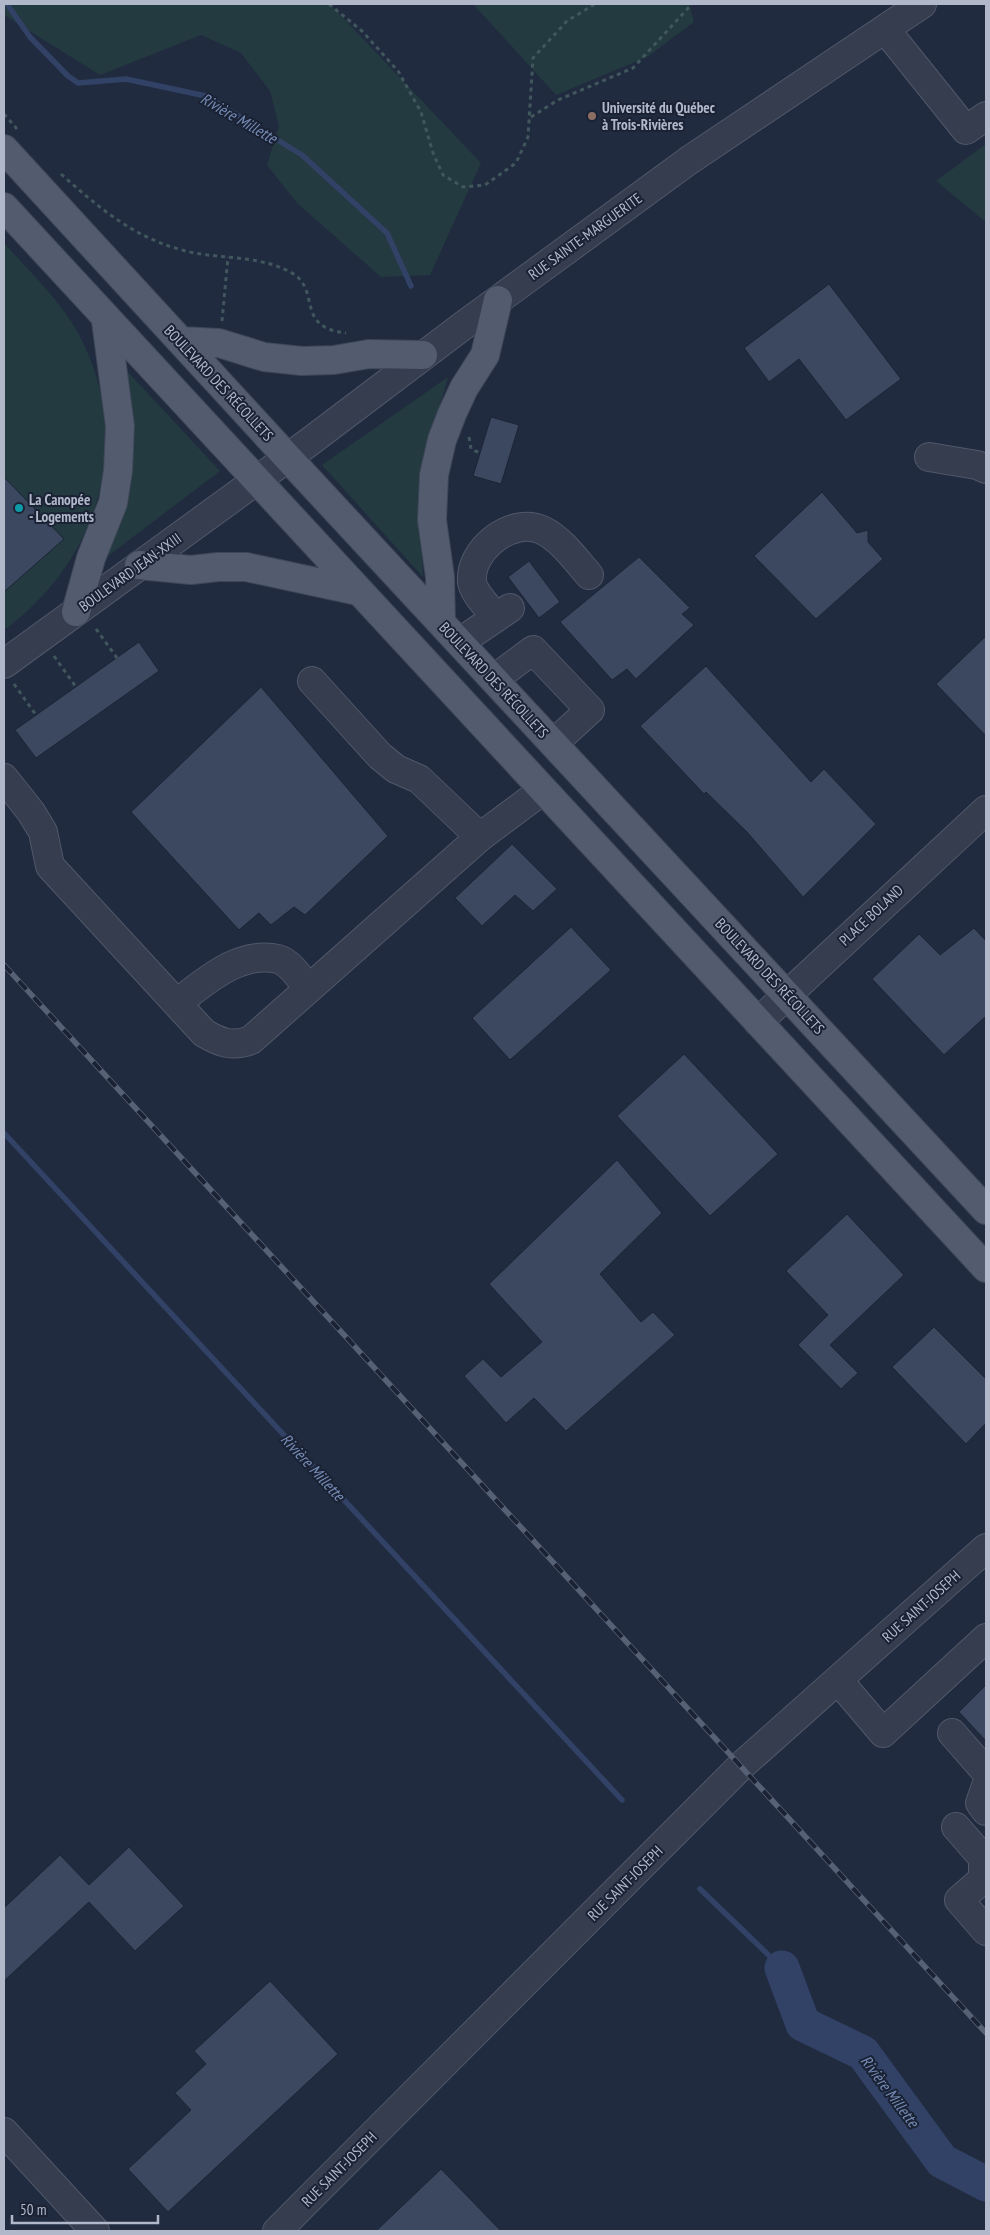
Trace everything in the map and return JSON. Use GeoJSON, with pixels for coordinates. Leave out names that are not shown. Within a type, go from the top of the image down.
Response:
{"type":"FeatureCollection","features":[{"type":"Feature","properties":{"kind":"main road","name":"BOULEVARD DES RÉCOLLETS"},"geometry":{"type":"LineString","coordinates":[[13,141],[181,342],[986,1210]]}},
{"type":"Feature","properties":{"kind":"main road"},"geometry":{"type":"LineString","coordinates":[[4,207],[106,321],[256,480],[986,1268]]}},
{"type":"Feature","properties":{"kind":"main road"},"geometry":{"type":"LineString","coordinates":[[441,622],[440,577],[432,520],[434,475],[442,440],[452,414],[464,388],[485,355],[498,300]]}},
{"type":"Feature","properties":{"kind":"main road"},"geometry":{"type":"LineString","coordinates":[[86,621],[91,558],[113,503],[118,471],[120,426],[106,321]]}},
{"type":"Feature","properties":{"kind":"main road"},"geometry":{"type":"LineString","coordinates":[[181,342],[219,343],[264,357],[302,361],[334,360],[368,354],[423,356]]}},
{"type":"Feature","properties":{"kind":"main road"},"geometry":{"type":"LineString","coordinates":[[139,565],[192,570],[218,566],[257,568],[358,591]]}},
{"type":"Feature","properties":{"kind":"street","name":"RUE SAINTE-MARGUERITE"},"geometry":{"type":"LineString","coordinates":[[256,480],[688,161],[922,4]]}},
{"type":"Feature","properties":{"kind":"street"},"geometry":{"type":"LineString","coordinates":[[885,29],[966,130],[986,116]]}},
{"type":"Feature","properties":{"kind":"street"},"geometry":{"type":"LineString","coordinates":[[929,457],[978,465],[986,469]]}},
{"type":"Feature","properties":{"kind":"street","name":"BOULEVARD JEAN-XXIII"},"geometry":{"type":"LineString","coordinates":[[9,674],[86,621],[139,565],[256,480]]}},
{"type":"Feature","properties":{"kind":"street"},"geometry":{"type":"LineString","coordinates":[[460,642],[503,612],[476,591],[472,577],[484,550],[502,532],[527,527],[541,529],[555,539],[589,575]]}},
{"type":"Feature","properties":{"kind":"street"},"geometry":{"type":"LineString","coordinates":[[494,679],[533,650],[590,710],[554,743]]}},
{"type":"Feature","properties":{"kind":"street"},"geometry":{"type":"LineString","coordinates":[[312,681],[380,756],[396,768],[419,779],[480,837]]}},
{"type":"Feature","properties":{"kind":"street"},"geometry":{"type":"LineString","coordinates":[[4,778],[31,812],[42,832],[50,866],[204,1033],[220,1042],[237,1045],[251,1040],[480,837],[543,790]]}},
{"type":"Feature","properties":{"kind":"street","name":"PLACE BOLAND"},"geometry":{"type":"LineString","coordinates":[[758,1022],[986,810]]}},
{"type":"Feature","properties":{"kind":"street"},"geometry":{"type":"LineString","coordinates":[[177,1003],[220,972],[240,962],[259,959],[278,959],[292,968],[308,989]]}},
{"type":"Feature","properties":{"kind":"street","name":"RUE SAINT-JOSEPH"},"geometry":{"type":"LineString","coordinates":[[277,2231],[741,1766],[986,1548]]}},
{"type":"Feature","properties":{"kind":"street"},"geometry":{"type":"LineString","coordinates":[[838,1680],[883,1733],[986,1638]]}},
{"type":"Feature","properties":{"kind":"street"},"geometry":{"type":"LineString","coordinates":[[952,1733],[986,1772]]}},
{"type":"Feature","properties":{"kind":"street"},"geometry":{"type":"LineString","coordinates":[[986,1786],[980,1803],[986,1811]]}},
{"type":"Feature","properties":{"kind":"street"},"geometry":{"type":"LineString","coordinates":[[956,1826],[984,1856],[983,1879],[959,1900],[981,1915]]}},
{"type":"Feature","properties":{"kind":"street"},"geometry":{"type":"LineString","coordinates":[[4,2132],[95,2231]]}},
{"type":"Feature","properties":{"kind":"path"},"geometry":{"type":"LineString","coordinates":[[329,4],[362,31],[398,71],[421,112],[433,153],[443,175],[463,187],[484,185],[516,163],[528,137],[534,58],[567,21],[595,4]]}},
{"type":"Feature","properties":{"kind":"path"},"geometry":{"type":"LineString","coordinates":[[531,117],[558,100],[633,68],[692,4]]}},
{"type":"Feature","properties":{"kind":"path"},"geometry":{"type":"LineString","coordinates":[[4,114],[13,141]]}},
{"type":"Feature","properties":{"kind":"path"},"geometry":{"type":"LineString","coordinates":[[59,172],[105,213],[138,234],[182,251],[260,262],[290,271],[304,286],[318,323],[330,330],[354,334]]}},
{"type":"Feature","properties":{"kind":"path"},"geometry":{"type":"LineString","coordinates":[[222,322],[228,257]]}},
{"type":"Feature","properties":{"kind":"path"},"geometry":{"type":"LineString","coordinates":[[471,431],[469,445],[471,449],[480,453]]}},
{"type":"Feature","properties":{"kind":"path"},"geometry":{"type":"LineString","coordinates":[[86,621],[116,658]]}},
{"type":"Feature","properties":{"kind":"path"},"geometry":{"type":"LineString","coordinates":[[54,656],[76,687]]}},
{"type":"Feature","properties":{"kind":"path"},"geometry":{"type":"LineString","coordinates":[[9,674],[36,715]]}},
{"type":"Feature","properties":{"kind":"green space"},"geometry":{"type":"Polygon","coordinates":[[[4,4],[330,4],[481,163],[430,275],[381,277],[297,203],[267,165],[279,126],[270,91],[241,53],[201,35],[100,75],[4,15],[4,4]]]}},
{"type":"Feature","properties":{"kind":"green space"},"geometry":{"type":"Polygon","coordinates":[[[473,4],[689,4],[694,22],[647,57],[556,95],[473,4]]]}},
{"type":"Feature","properties":{"kind":"green space"},"geometry":{"type":"Polygon","coordinates":[[[986,144],[986,222],[936,181],[986,144]]]}},
{"type":"Feature","properties":{"kind":"green space"},"geometry":{"type":"Polygon","coordinates":[[[4,243],[52,296],[77,331],[95,372],[104,413],[105,454],[99,494],[85,533],[64,569],[37,601],[4,630],[4,243]]]}},
{"type":"Feature","properties":{"kind":"green space"},"geometry":{"type":"Polygon","coordinates":[[[127,371],[220,471],[104,559],[126,501],[135,431],[127,371]]]}},
{"type":"Feature","properties":{"kind":"green space"},"geometry":{"type":"Polygon","coordinates":[[[448,377],[420,479],[423,577],[322,465],[448,377]]]}},
{"type":"Feature","properties":{"kind":"building"},"geometry":{"type":"Polygon","coordinates":[[[829,284],[901,379],[846,420],[799,359],[769,382],[744,348],[829,284]]]}},
{"type":"Feature","properties":{"kind":"building"},"geometry":{"type":"Polygon","coordinates":[[[491,417],[519,425],[501,484],[473,476],[491,417]]]}},
{"type":"Feature","properties":{"kind":"building","name":"La Canopée - Logements"},"geometry":{"type":"Polygon","coordinates":[[[4,477],[64,539],[4,592],[4,477]]]}},
{"type":"Feature","properties":{"kind":"building"},"geometry":{"type":"Polygon","coordinates":[[[822,492],[857,533],[868,530],[868,542],[883,559],[816,619],[754,556],[822,492]]]}},
{"type":"Feature","properties":{"kind":"building"},"geometry":{"type":"Polygon","coordinates":[[[639,557],[690,608],[682,614],[694,625],[636,679],[627,669],[612,680],[560,622],[639,557]]]}},
{"type":"Feature","properties":{"kind":"building"},"geometry":{"type":"Polygon","coordinates":[[[529,561],[560,602],[539,618],[508,577],[529,561]]]}},
{"type":"Feature","properties":{"kind":"building"},"geometry":{"type":"Polygon","coordinates":[[[986,636],[986,736],[936,684],[986,636]]]}},
{"type":"Feature","properties":{"kind":"building"},"geometry":{"type":"Polygon","coordinates":[[[139,642],[159,671],[36,758],[15,730],[139,642]]]}},
{"type":"Feature","properties":{"kind":"building"},"geometry":{"type":"Polygon","coordinates":[[[706,666],[811,782],[824,769],[876,824],[803,897],[747,832],[706,792],[704,794],[640,726],[706,666]]]}},
{"type":"Feature","properties":{"kind":"building"},"geometry":{"type":"Polygon","coordinates":[[[261,687],[388,836],[305,915],[294,907],[271,925],[259,913],[239,930],[131,812],[261,687]]]}},
{"type":"Feature","properties":{"kind":"building"},"geometry":{"type":"Polygon","coordinates":[[[512,844],[557,889],[533,911],[515,895],[482,926],[455,898],[512,844]]]}},
{"type":"Feature","properties":{"kind":"building"},"geometry":{"type":"Polygon","coordinates":[[[571,927],[611,970],[510,1060],[472,1018],[571,927]]]}},
{"type":"Feature","properties":{"kind":"building"},"geometry":{"type":"Polygon","coordinates":[[[974,928],[986,941],[986,1016],[944,1055],[872,979],[919,934],[940,955],[974,928]]]}},
{"type":"Feature","properties":{"kind":"building"},"geometry":{"type":"Polygon","coordinates":[[[684,1054],[778,1154],[710,1216],[617,1116],[684,1054]]]}},
{"type":"Feature","properties":{"kind":"building"},"geometry":{"type":"Polygon","coordinates":[[[617,1160],[662,1213],[600,1274],[641,1322],[653,1312],[675,1335],[566,1431],[534,1398],[506,1423],[464,1376],[483,1359],[501,1377],[542,1342],[489,1284],[617,1160]]]}},
{"type":"Feature","properties":{"kind":"building"},"geometry":{"type":"Polygon","coordinates":[[[847,1214],[904,1275],[830,1345],[858,1373],[841,1389],[798,1345],[828,1315],[786,1271],[847,1214]]]}},
{"type":"Feature","properties":{"kind":"building"},"geometry":{"type":"Polygon","coordinates":[[[934,1327],[986,1379],[986,1423],[966,1444],[892,1367],[934,1327]]]}},
{"type":"Feature","properties":{"kind":"building"},"geometry":{"type":"Polygon","coordinates":[[[986,1685],[986,1741],[959,1712],[986,1685]]]}},
{"type":"Feature","properties":{"kind":"building"},"geometry":{"type":"Polygon","coordinates":[[[129,1847],[184,1906],[135,1951],[89,1902],[4,1981],[4,1908],[60,1855],[89,1885],[129,1847]]]}},
{"type":"Feature","properties":{"kind":"building"},"geometry":{"type":"Polygon","coordinates":[[[270,1981],[338,2054],[168,2212],[128,2169],[191,2110],[175,2093],[206,2064],[194,2051],[270,1981]]]}},
{"type":"Feature","properties":{"kind":"building"},"geometry":{"type":"Polygon","coordinates":[[[441,2169],[501,2231],[376,2231],[441,2169]]]}},
{"type":"Feature","properties":{"kind":"waterway","name":"Rivière Millette"},"geometry":{"type":"LineString","coordinates":[[7,4],[30,37],[68,76],[78,83],[126,79],[206,96],[302,155],[387,233],[411,286]]}},
{"type":"Feature","properties":{"kind":"waterway","name":"Rivière Millette"},"geometry":{"type":"LineString","coordinates":[[4,1133],[622,1800]]}},
{"type":"Feature","properties":{"kind":"waterway","name":"Rivière Millette"},"geometry":{"type":"LineString","coordinates":[[700,1889],[782,1968]]}},
{"type":"Feature","properties":{"kind":"waterway","name":"Rivière Millette"},"geometry":{"type":"LineString","coordinates":[[782,1968],[803,2024],[863,2053],[942,2161],[986,2184]]}},
{"type":"Feature","properties":{"kind":"railway"},"geometry":{"type":"LineString","coordinates":[[4,965],[986,2033]]}},
{"type":"Feature","properties":{"kind":"place","name":"Université du Québec à Trois-Rivières"},"geometry":{"type":"Point","coordinates":[592,116]}},
{"type":"Feature","properties":{"kind":"place","name":"La Canopée - Logements"},"geometry":{"type":"Point","coordinates":[19,508]}}]}
